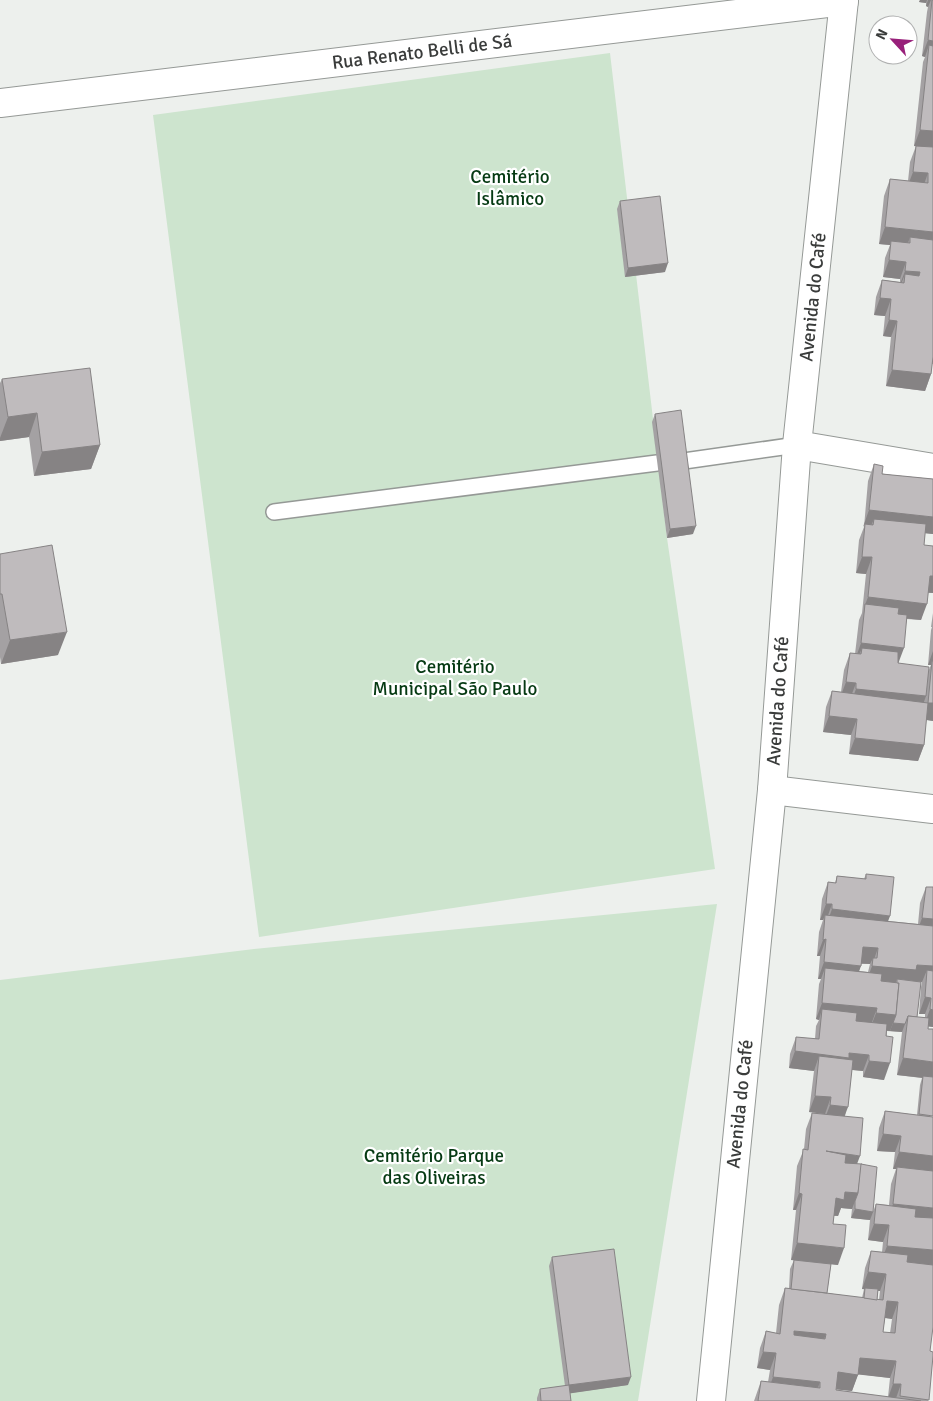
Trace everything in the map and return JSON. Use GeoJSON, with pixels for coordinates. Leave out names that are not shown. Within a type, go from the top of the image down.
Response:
{"type":"FeatureCollection","features":[{"type":"Feature","properties":{"kind":"street","name":"Rua Renato Belli de Sá"},"geometry":{"type":"LineString","coordinates":[[0,103],[844,0]]}},
{"type":"Feature","properties":{"kind":"street","name":"Avenida do Café"},"geometry":{"type":"LineString","coordinates":[[711,1401],[772,790],[797,445],[844,0]]}},
{"type":"Feature","properties":{"kind":"street"},"geometry":{"type":"LineString","coordinates":[[797,445],[933,468]]}},
{"type":"Feature","properties":{"kind":"street"},"geometry":{"type":"LineString","coordinates":[[772,790],[933,809]]}},
{"type":"Feature","properties":{"kind":"lane"},"geometry":{"type":"LineString","coordinates":[[684,461],[797,445]]}},
{"type":"Feature","properties":{"kind":"lane"},"geometry":{"type":"LineString","coordinates":[[274,512],[657,463]]}},
{"type":"Feature","properties":{"kind":"green space","name":"Cemitério Municipal São Paulo"},"geometry":{"type":"Polygon","coordinates":[[[610,53],[667,538],[715,869],[259,937],[153,115],[610,53]]]}},
{"type":"Feature","properties":{"kind":"green space","name":"Cemitério Parque das Oliveiras"},"geometry":{"type":"Polygon","coordinates":[[[717,904],[638,1401],[0,1401],[0,980],[254,949],[717,904]]]}},
{"type":"Feature","properties":{"kind":"building"},"geometry":{"type":"Polygon","coordinates":[[[933,0],[933,41],[928,40],[933,0]]]}},
{"type":"Feature","properties":{"kind":"building"},"geometry":{"type":"Polygon","coordinates":[[[929,45],[933,46],[933,131],[920,130],[929,45]]]}},
{"type":"Feature","properties":{"kind":"building"},"geometry":{"type":"Polygon","coordinates":[[[916,146],[933,147],[933,232],[885,227],[890,179],[928,183],[928,173],[913,172],[916,146]]]}},
{"type":"Feature","properties":{"kind":"building"},"geometry":{"type":"Polygon","coordinates":[[[660,196],[668,263],[628,268],[620,201],[660,196]]]}},
{"type":"Feature","properties":{"kind":"building"},"geometry":{"type":"Polygon","coordinates":[[[910,237],[933,240],[933,357],[931,374],[892,370],[897,321],[889,320],[891,299],[880,298],[882,280],[904,283],[905,274],[919,276],[920,272],[905,271],[906,262],[889,260],[891,241],[910,243],[910,237]]]}},
{"type":"Feature","properties":{"kind":"building"},"geometry":{"type":"Polygon","coordinates":[[[90,368],[100,445],[42,452],[37,413],[8,417],[2,379],[90,368]]]}},
{"type":"Feature","properties":{"kind":"building"},"geometry":{"type":"Polygon","coordinates":[[[681,410],[696,526],[670,529],[655,414],[681,410]]]}},
{"type":"Feature","properties":{"kind":"building"},"geometry":{"type":"Polygon","coordinates":[[[874,464],[883,466],[882,474],[933,479],[933,517],[869,510],[874,464]]]}},
{"type":"Feature","properties":{"kind":"building"},"geometry":{"type":"Polygon","coordinates":[[[874,519],[926,524],[924,545],[933,546],[933,576],[930,576],[927,604],[868,597],[872,557],[862,557],[865,524],[873,525],[874,519]]]}},
{"type":"Feature","properties":{"kind":"building"},"geometry":{"type":"Polygon","coordinates":[[[52,545],[67,632],[10,640],[2,594],[0,594],[0,554],[52,545]]]}},
{"type":"Feature","properties":{"kind":"building"},"geometry":{"type":"Polygon","coordinates":[[[865,604],[899,608],[898,614],[907,615],[904,648],[861,643],[865,604]]]}},
{"type":"Feature","properties":{"kind":"building"},"geometry":{"type":"Polygon","coordinates":[[[862,648],[898,652],[898,663],[929,667],[926,696],[856,689],[856,683],[846,682],[850,653],[861,654],[862,648]]]}},
{"type":"Feature","properties":{"kind":"building"},"geometry":{"type":"Polygon","coordinates":[[[932,661],[933,703],[928,703],[932,661]]]}},
{"type":"Feature","properties":{"kind":"building"},"geometry":{"type":"Polygon","coordinates":[[[832,691],[928,703],[924,745],[855,738],[857,719],[829,716],[832,691]]]}},
{"type":"Feature","properties":{"kind":"building"},"geometry":{"type":"Polygon","coordinates":[[[866,874],[894,877],[890,916],[832,909],[832,904],[826,904],[828,882],[836,883],[837,876],[866,879],[866,874]]]}},
{"type":"Feature","properties":{"kind":"building"},"geometry":{"type":"Polygon","coordinates":[[[926,887],[933,887],[933,919],[922,918],[926,887]]]}},
{"type":"Feature","properties":{"kind":"building"},"geometry":{"type":"Polygon","coordinates":[[[825,915],[933,926],[933,966],[917,965],[916,970],[872,966],[873,958],[877,958],[878,948],[863,947],[861,966],[824,962],[826,939],[823,940],[825,915]]]}},
{"type":"Feature","properties":{"kind":"building"},"geometry":{"type":"Polygon","coordinates":[[[825,968],[882,974],[881,981],[899,983],[896,1015],[876,1013],[877,1008],[822,1003],[825,968]]]}},
{"type":"Feature","properties":{"kind":"building"},"geometry":{"type":"Polygon","coordinates":[[[927,970],[933,971],[933,1010],[930,1009],[931,998],[925,997],[927,970]]]}},
{"type":"Feature","properties":{"kind":"building"},"geometry":{"type":"Polygon","coordinates":[[[897,979],[921,982],[917,1017],[908,1016],[905,1024],[893,1023],[896,1015],[899,983],[897,983],[897,979]]]}},
{"type":"Feature","properties":{"kind":"building"},"geometry":{"type":"Polygon","coordinates":[[[822,1009],[857,1013],[856,1021],[887,1024],[886,1036],[893,1037],[890,1063],[869,1061],[869,1055],[849,1053],[849,1058],[795,1051],[796,1037],[819,1039],[822,1009]]]}},
{"type":"Feature","properties":{"kind":"building"},"geometry":{"type":"Polygon","coordinates":[[[908,1016],[929,1018],[928,1029],[933,1029],[933,1062],[903,1058],[908,1016]]]}},
{"type":"Feature","properties":{"kind":"building"},"geometry":{"type":"Polygon","coordinates":[[[819,1056],[853,1060],[848,1107],[830,1105],[831,1097],[815,1096],[819,1056]]]}},
{"type":"Feature","properties":{"kind":"building"},"geometry":{"type":"Polygon","coordinates":[[[923,1076],[933,1077],[933,1116],[919,1114],[923,1076]]]}},
{"type":"Feature","properties":{"kind":"building"},"geometry":{"type":"Polygon","coordinates":[[[885,1111],[933,1117],[933,1156],[899,1152],[901,1136],[883,1134],[885,1111]]]}},
{"type":"Feature","properties":{"kind":"building"},"geometry":{"type":"Polygon","coordinates":[[[812,1113],[863,1118],[860,1156],[826,1151],[846,1155],[845,1163],[862,1164],[858,1193],[845,1192],[844,1200],[836,1198],[833,1224],[846,1225],[844,1248],[797,1243],[802,1194],[799,1193],[803,1149],[808,1150],[812,1113]]]}},
{"type":"Feature","properties":{"kind":"building"},"geometry":{"type":"Polygon","coordinates":[[[861,1164],[877,1167],[873,1212],[855,1209],[861,1164]]]}},
{"type":"Feature","properties":{"kind":"building"},"geometry":{"type":"Polygon","coordinates":[[[897,1167],[933,1171],[933,1208],[893,1204],[897,1167]]]}},
{"type":"Feature","properties":{"kind":"building"},"geometry":{"type":"Polygon","coordinates":[[[876,1204],[916,1209],[915,1217],[933,1218],[933,1250],[887,1246],[889,1225],[874,1224],[876,1204]]]}},
{"type":"Feature","properties":{"kind":"building"},"geometry":{"type":"Polygon","coordinates":[[[614,1249],[631,1377],[569,1385],[552,1257],[614,1249]]]}},
{"type":"Feature","properties":{"kind":"building"},"geometry":{"type":"Polygon","coordinates":[[[871,1251],[908,1255],[907,1262],[933,1265],[933,1327],[930,1351],[933,1352],[933,1356],[929,1400],[900,1396],[901,1384],[893,1384],[896,1361],[860,1358],[858,1375],[838,1372],[836,1390],[921,1401],[758,1401],[761,1381],[820,1388],[820,1382],[773,1377],[776,1353],[763,1352],[766,1331],[780,1334],[785,1288],[883,1300],[886,1274],[868,1272],[871,1251]],[[887,1301],[883,1332],[895,1333],[898,1302],[887,1301]],[[794,1331],[794,1335],[825,1339],[826,1334],[794,1331]]]}},
{"type":"Feature","properties":{"kind":"building"},"geometry":{"type":"Polygon","coordinates":[[[794,1260],[831,1264],[827,1293],[791,1289],[794,1260]]]}},
{"type":"Feature","properties":{"kind":"building"},"geometry":{"type":"Polygon","coordinates":[[[865,1288],[878,1289],[877,1300],[864,1298],[865,1288]]]}},
{"type":"Feature","properties":{"kind":"building"},"geometry":{"type":"Polygon","coordinates":[[[569,1385],[571,1401],[541,1401],[540,1389],[569,1385]]]}},
{"type":"Feature","properties":{"kind":"park label","name":"Cemitério Islâmico"},"geometry":{"type":"Point","coordinates":[510,188]}}]}
